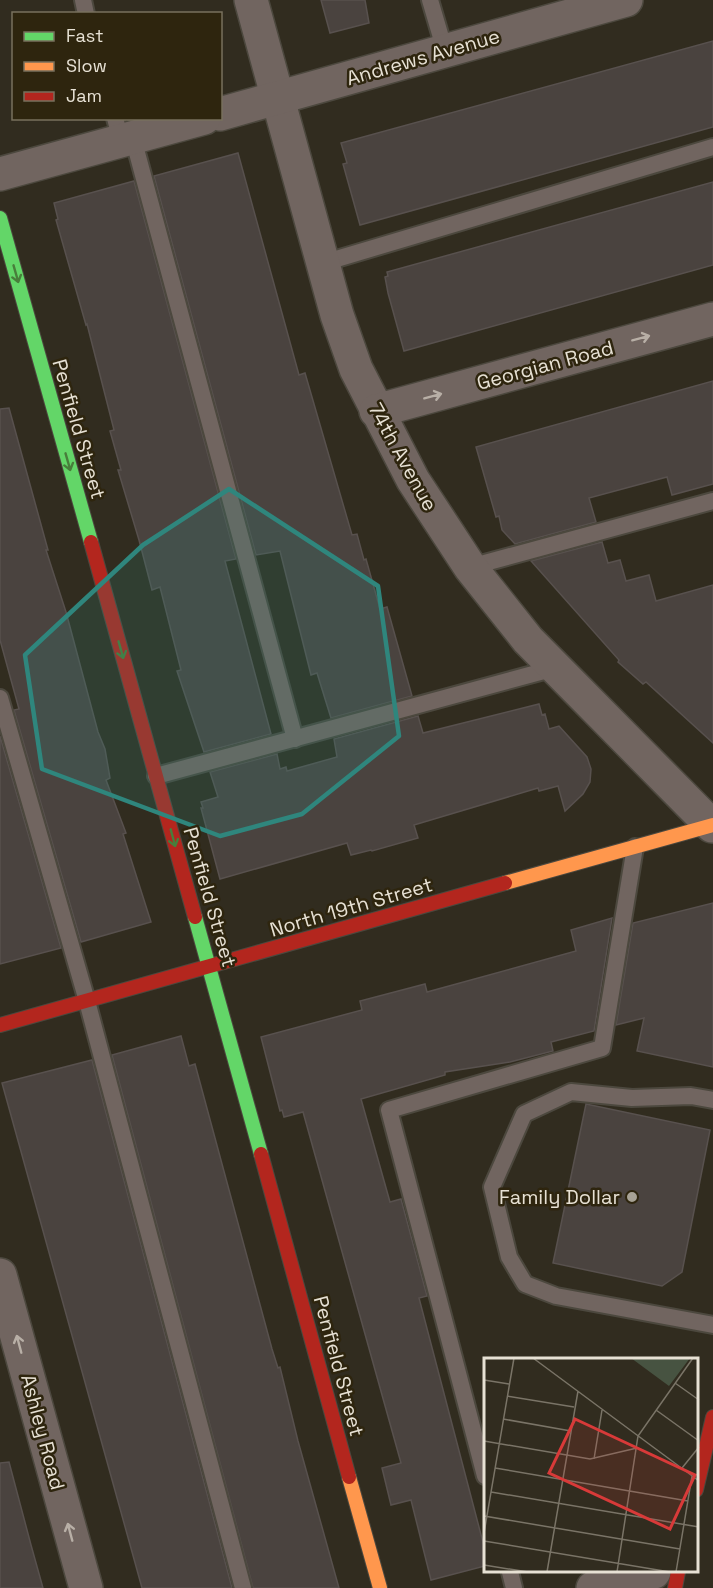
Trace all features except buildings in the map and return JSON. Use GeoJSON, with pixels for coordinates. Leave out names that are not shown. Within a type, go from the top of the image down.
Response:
{"type":"FeatureCollection","features":[{"type":"Feature","properties":{"kind":"main road","name":"Penfield Street"},"geometry":{"type":"LineString","coordinates":[[0,218],[380,1588]]}},
{"type":"Feature","properties":{"kind":"main road","name":"North 19th Street"},"geometry":{"type":"LineString","coordinates":[[0,1025],[713,825]]}},
{"type":"Feature","properties":{"kind":"main road"},"geometry":{"type":"LineString","coordinates":[[698,1481],[713,1417]]}},
{"type":"Feature","properties":{"kind":"main road"},"geometry":{"type":"LineString","coordinates":[[675,1588],[678,1573]]}},
{"type":"Feature","properties":{"kind":"street","name":"74th Avenue"},"geometry":{"type":"LineString","coordinates":[[250,0],[337,315],[356,369],[413,480],[470,567],[528,640],[713,825]]}},
{"type":"Feature","properties":{"kind":"street","name":"Andrews Avenue"},"geometry":{"type":"LineString","coordinates":[[222,113],[445,51],[560,9],[626,0]]}},
{"type":"Feature","properties":{"kind":"street"},"geometry":{"type":"LineString","coordinates":[[0,174],[123,132],[192,120]]}},
{"type":"Feature","properties":{"kind":"street","name":"Georgian Road"},"geometry":{"type":"LineString","coordinates":[[376,411],[713,319]]}},
{"type":"Feature","properties":{"kind":"street","name":"Ashley Road"},"geometry":{"type":"LineString","coordinates":[[0,1275],[86,1588]]}},
{"type":"Feature","properties":{"kind":"street"},"geometry":{"type":"LineString","coordinates":[[593,1588],[650,1573]]}},
{"type":"Feature","properties":{"kind":"lane"},"geometry":{"type":"LineString","coordinates":[[430,0],[445,51]]}},
{"type":"Feature","properties":{"kind":"lane"},"geometry":{"type":"LineString","coordinates":[[123,132],[295,739]]}},
{"type":"Feature","properties":{"kind":"lane"},"geometry":{"type":"LineString","coordinates":[[323,263],[713,147]]}},
{"type":"Feature","properties":{"kind":"lane"},"geometry":{"type":"LineString","coordinates":[[470,567],[713,501]]}},
{"type":"Feature","properties":{"kind":"lane"},"geometry":{"type":"LineString","coordinates":[[156,776],[555,668]]}},
{"type":"Feature","properties":{"kind":"lane"},"geometry":{"type":"LineString","coordinates":[[0,698],[87,1001],[243,1588]]}},
{"type":"Feature","properties":{"kind":"lane"},"geometry":{"type":"LineString","coordinates":[[484,1472],[389,1110],[602,1048],[635,847]]}},
{"type":"Feature","properties":{"kind":"lane"},"geometry":{"type":"LineString","coordinates":[[713,1100],[691,1096],[632,1098],[571,1092],[524,1114],[492,1187],[509,1257],[525,1284],[556,1296],[713,1325]]}},
{"type":"Feature","properties":{"kind":"lane"},"geometry":{"type":"LineString","coordinates":[[510,1573],[514,1588]]}},
{"type":"Feature","properties":{"kind":"highlighted area"},"geometry":{"type":"Polygon","coordinates":[[[229,489],[378,586],[399,736],[302,814],[220,836],[42,769],[25,655],[143,545],[229,489]]]}},
{"type":"Feature","properties":{"kind":"traffic: fast"},"geometry":{"type":"LineString","coordinates":[[0,218],[91,542]]}},
{"type":"Feature","properties":{"kind":"traffic: fast"},"geometry":{"type":"LineString","coordinates":[[195,917],[261,1154]]}},
{"type":"Feature","properties":{"kind":"traffic: slow"},"geometry":{"type":"LineString","coordinates":[[505,883],[713,825]]}},
{"type":"Feature","properties":{"kind":"traffic: slow"},"geometry":{"type":"LineString","coordinates":[[349,1477],[380,1588]]}},
{"type":"Feature","properties":{"kind":"traffic: jam"},"geometry":{"type":"LineString","coordinates":[[91,542],[195,917]]}},
{"type":"Feature","properties":{"kind":"traffic: jam"},"geometry":{"type":"LineString","coordinates":[[0,1025],[505,883]]}},
{"type":"Feature","properties":{"kind":"traffic: jam"},"geometry":{"type":"LineString","coordinates":[[261,1154],[349,1477]]}},
{"type":"Feature","properties":{"kind":"traffic: jam"},"geometry":{"type":"LineString","coordinates":[[698,1481],[713,1417]]}},
{"type":"Feature","properties":{"kind":"traffic: jam"},"geometry":{"type":"LineString","coordinates":[[675,1588],[678,1573]]}},
{"type":"Feature","properties":{"kind":"place","name":"Family Dollar"},"geometry":{"type":"Point","coordinates":[632,1197]}}]}
